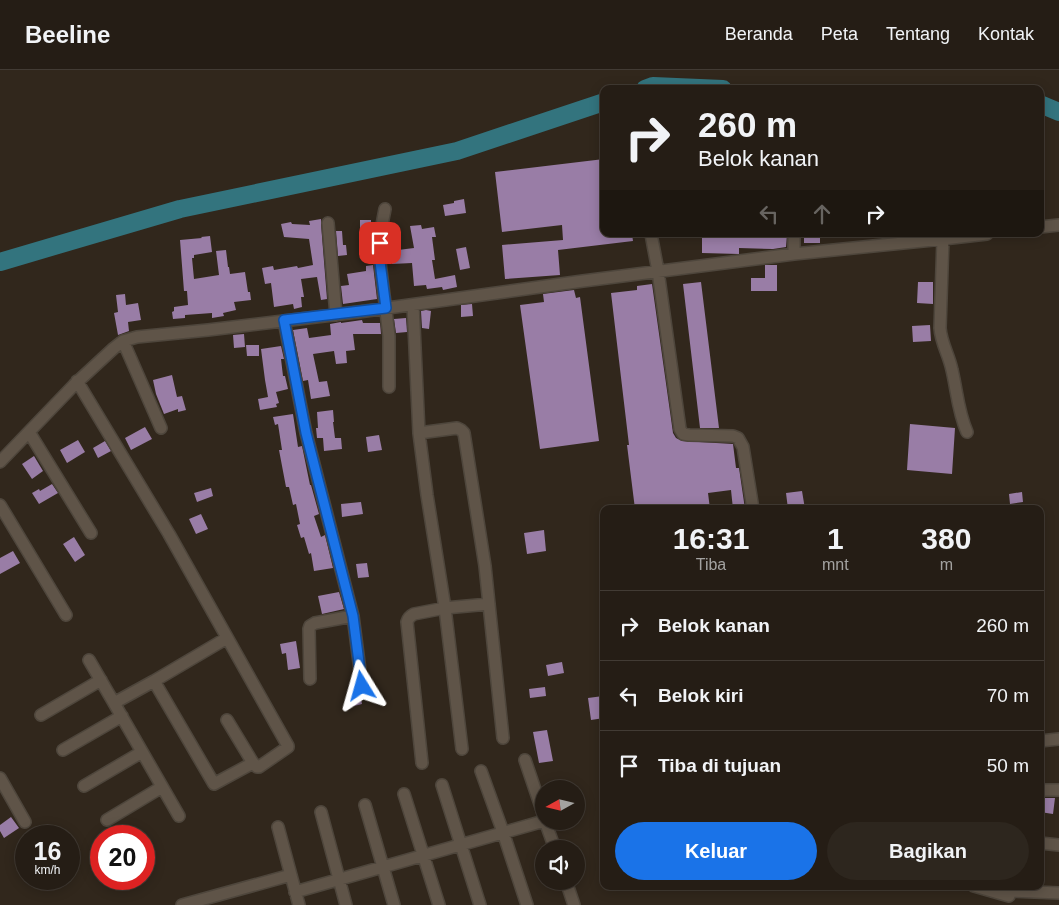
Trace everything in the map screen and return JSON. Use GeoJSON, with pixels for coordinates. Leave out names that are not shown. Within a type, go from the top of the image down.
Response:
{"type":"FeatureCollection","features":[{"type":"Feature","properties":{"kind":"street"},"geometry":{"type":"LineString","coordinates":[[385,209],[380,243],[380,262],[389,336],[389,387]]}},
{"type":"Feature","properties":{"kind":"street"},"geometry":{"type":"LineString","coordinates":[[328,223],[336,315]]}},
{"type":"Feature","properties":{"kind":"street"},"geometry":{"type":"LineString","coordinates":[[1044,227],[1059,227]]}},
{"type":"Feature","properties":{"kind":"street"},"geometry":{"type":"LineString","coordinates":[[652,237],[680,429],[683,434],[689,435],[733,436],[738,438],[743,447],[752,505]]}},
{"type":"Feature","properties":{"kind":"street"},"geometry":{"type":"LineString","coordinates":[[794,237],[794,254]]}},
{"type":"Feature","properties":{"kind":"street"},"geometry":{"type":"LineString","coordinates":[[0,462],[77,381],[123,341],[137,337],[336,315],[794,254],[961,237]]}},
{"type":"Feature","properties":{"kind":"street"},"geometry":{"type":"LineString","coordinates":[[943,239],[940,328],[942,341],[952,370],[958,408],[966,432]]}},
{"type":"Feature","properties":{"kind":"street"},"geometry":{"type":"LineString","coordinates":[[413,305],[419,433],[462,749]]}},
{"type":"Feature","properties":{"kind":"street"},"geometry":{"type":"LineString","coordinates":[[284,320],[306,433],[353,616],[362,686]]}},
{"type":"Feature","properties":{"kind":"street"},"geometry":{"type":"LineString","coordinates":[[123,341],[161,428]]}},
{"type":"Feature","properties":{"kind":"street"},"geometry":{"type":"LineString","coordinates":[[77,381],[169,534],[288,747],[258,767],[253,763],[227,720]]}},
{"type":"Feature","properties":{"kind":"street"},"geometry":{"type":"LineString","coordinates":[[419,433],[457,428],[464,433],[484,556],[503,738]]}},
{"type":"Feature","properties":{"kind":"street"},"geometry":{"type":"LineString","coordinates":[[29,432],[91,533]]}},
{"type":"Feature","properties":{"kind":"street"},"geometry":{"type":"LineString","coordinates":[[0,505],[66,615]]}},
{"type":"Feature","properties":{"kind":"street"},"geometry":{"type":"LineString","coordinates":[[422,763],[408,622],[411,615],[414,614],[444,608],[489,604]]}},
{"type":"Feature","properties":{"kind":"street"},"geometry":{"type":"LineString","coordinates":[[310,679],[310,626],[315,623],[353,616]]}},
{"type":"Feature","properties":{"kind":"street"},"geometry":{"type":"LineString","coordinates":[[114,703],[227,638]]}},
{"type":"Feature","properties":{"kind":"street"},"geometry":{"type":"LineString","coordinates":[[89,660],[179,816]]}},
{"type":"Feature","properties":{"kind":"street"},"geometry":{"type":"LineString","coordinates":[[41,716],[101,680]]}},
{"type":"Feature","properties":{"kind":"street"},"geometry":{"type":"LineString","coordinates":[[154,681],[214,784],[253,763]]}},
{"type":"Feature","properties":{"kind":"street"},"geometry":{"type":"LineString","coordinates":[[63,750],[122,716]]}},
{"type":"Feature","properties":{"kind":"street"},"geometry":{"type":"LineString","coordinates":[[1044,741],[1059,740]]}},
{"type":"Feature","properties":{"kind":"street"},"geometry":{"type":"LineString","coordinates":[[84,786],[142,752]]}},
{"type":"Feature","properties":{"kind":"street"},"geometry":{"type":"LineString","coordinates":[[524,760],[535,791]]}},
{"type":"Feature","properties":{"kind":"street"},"geometry":{"type":"LineString","coordinates":[[481,771],[527,905]]}},
{"type":"Feature","properties":{"kind":"street"},"geometry":{"type":"LineString","coordinates":[[0,778],[25,822]]}},
{"type":"Feature","properties":{"kind":"street"},"geometry":{"type":"LineString","coordinates":[[442,785],[480,905]]}},
{"type":"Feature","properties":{"kind":"street"},"geometry":{"type":"LineString","coordinates":[[107,820],[162,787]]}},
{"type":"Feature","properties":{"kind":"street"},"geometry":{"type":"LineString","coordinates":[[1044,790],[1059,790]]}},
{"type":"Feature","properties":{"kind":"street"},"geometry":{"type":"LineString","coordinates":[[404,794],[439,905]]}},
{"type":"Feature","properties":{"kind":"street"},"geometry":{"type":"LineString","coordinates":[[365,805],[394,905]]}},
{"type":"Feature","properties":{"kind":"street"},"geometry":{"type":"LineString","coordinates":[[321,812],[346,905]]}},
{"type":"Feature","properties":{"kind":"street"},"geometry":{"type":"LineString","coordinates":[[295,892],[535,824]]}},
{"type":"Feature","properties":{"kind":"street"},"geometry":{"type":"LineString","coordinates":[[278,827],[299,905]]}},
{"type":"Feature","properties":{"kind":"street"},"geometry":{"type":"LineString","coordinates":[[1044,843],[1059,845]]}},
{"type":"Feature","properties":{"kind":"street"},"geometry":{"type":"LineString","coordinates":[[182,905],[291,875]]}},
{"type":"Feature","properties":{"kind":"street"},"geometry":{"type":"LineString","coordinates":[[569,890],[574,905]]}},
{"type":"Feature","properties":{"kind":"street"},"geometry":{"type":"LineString","coordinates":[[992,890],[1009,894],[1059,893]]}},
{"type":"Feature","properties":{"kind":"building"},"geometry":{"type":"Polygon","coordinates":[[[600,159],[600,237],[632,237],[633,241],[558,250],[560,275],[505,279],[502,245],[563,240],[562,225],[502,232],[495,172],[600,159]]]}},
{"type":"Feature","properties":{"kind":"building"},"geometry":{"type":"Polygon","coordinates":[[[464,199],[466,213],[445,216],[443,205],[464,199]]]}},
{"type":"Feature","properties":{"kind":"building"},"geometry":{"type":"Polygon","coordinates":[[[321,219],[327,299],[321,300],[317,277],[301,279],[304,297],[301,297],[302,307],[294,309],[293,304],[274,307],[271,283],[265,284],[262,268],[273,266],[274,270],[313,265],[309,239],[284,237],[281,224],[291,222],[292,224],[310,225],[309,221],[321,219]]]}},
{"type":"Feature","properties":{"kind":"building"},"geometry":{"type":"Polygon","coordinates":[[[360,220],[371,220],[373,250],[362,252],[360,220]]]}},
{"type":"Feature","properties":{"kind":"building"},"geometry":{"type":"Polygon","coordinates":[[[421,225],[422,229],[434,227],[436,237],[432,237],[435,260],[432,260],[435,279],[455,275],[457,287],[443,290],[442,287],[427,289],[426,285],[414,286],[412,263],[392,264],[390,247],[388,247],[389,229],[394,228],[398,250],[414,248],[410,226],[421,225]]]}},
{"type":"Feature","properties":{"kind":"building"},"geometry":{"type":"Polygon","coordinates":[[[336,231],[342,231],[343,245],[346,245],[347,255],[338,256],[336,231]]]}},
{"type":"Feature","properties":{"kind":"building"},"geometry":{"type":"Polygon","coordinates":[[[210,236],[212,252],[194,255],[194,258],[192,258],[194,279],[219,275],[216,251],[226,250],[230,274],[245,272],[251,300],[234,302],[236,310],[223,313],[224,316],[212,318],[212,313],[185,315],[185,318],[173,319],[172,312],[174,307],[188,305],[187,291],[184,291],[180,240],[210,236]]]}},
{"type":"Feature","properties":{"kind":"building"},"geometry":{"type":"Polygon","coordinates":[[[702,237],[787,237],[786,247],[773,249],[739,248],[739,254],[702,253],[702,237]]]}},
{"type":"Feature","properties":{"kind":"building"},"geometry":{"type":"Polygon","coordinates":[[[804,237],[820,237],[820,243],[804,243],[804,237]]]}},
{"type":"Feature","properties":{"kind":"building"},"geometry":{"type":"Polygon","coordinates":[[[466,247],[470,268],[460,270],[456,249],[466,247]]]}},
{"type":"Feature","properties":{"kind":"building"},"geometry":{"type":"Polygon","coordinates":[[[373,265],[377,299],[343,304],[341,286],[349,285],[347,274],[366,271],[366,266],[373,265]]]}},
{"type":"Feature","properties":{"kind":"building"},"geometry":{"type":"Polygon","coordinates":[[[765,265],[777,265],[777,291],[751,291],[751,278],[765,278],[765,265]]]}},
{"type":"Feature","properties":{"kind":"building"},"geometry":{"type":"Polygon","coordinates":[[[701,282],[719,428],[700,428],[683,284],[701,282]]]}},
{"type":"Feature","properties":{"kind":"building"},"geometry":{"type":"Polygon","coordinates":[[[918,282],[933,282],[933,304],[917,303],[918,282]]]}},
{"type":"Feature","properties":{"kind":"building"},"geometry":{"type":"Polygon","coordinates":[[[652,284],[673,433],[676,438],[682,441],[733,444],[744,505],[733,505],[731,490],[708,493],[710,505],[634,505],[611,293],[637,290],[637,286],[652,284]]]}},
{"type":"Feature","properties":{"kind":"building"},"geometry":{"type":"Polygon","coordinates":[[[574,290],[576,298],[580,297],[599,441],[540,449],[520,305],[544,302],[543,294],[574,290]]]}},
{"type":"Feature","properties":{"kind":"building"},"geometry":{"type":"Polygon","coordinates":[[[125,294],[126,305],[138,303],[141,320],[128,322],[129,331],[118,335],[114,313],[118,312],[116,295],[125,294]]]}},
{"type":"Feature","properties":{"kind":"building"},"geometry":{"type":"Polygon","coordinates":[[[472,304],[473,316],[461,317],[461,305],[472,304]]]}},
{"type":"Feature","properties":{"kind":"building"},"geometry":{"type":"Polygon","coordinates":[[[421,311],[431,311],[429,329],[422,328],[421,311]]]}},
{"type":"Feature","properties":{"kind":"building"},"geometry":{"type":"Polygon","coordinates":[[[406,318],[407,332],[396,333],[394,319],[406,318]]]}},
{"type":"Feature","properties":{"kind":"building"},"geometry":{"type":"Polygon","coordinates":[[[362,320],[363,323],[380,323],[381,334],[353,334],[355,350],[346,351],[347,363],[336,364],[334,351],[313,354],[319,382],[327,381],[330,396],[311,399],[308,380],[303,381],[293,330],[307,328],[309,338],[331,335],[330,324],[362,320]]]}},
{"type":"Feature","properties":{"kind":"building"},"geometry":{"type":"Polygon","coordinates":[[[930,325],[931,341],[913,342],[912,326],[930,325]]]}},
{"type":"Feature","properties":{"kind":"building"},"geometry":{"type":"Polygon","coordinates":[[[244,334],[245,347],[234,348],[233,335],[244,334]]]}},
{"type":"Feature","properties":{"kind":"building"},"geometry":{"type":"Polygon","coordinates":[[[246,345],[259,345],[259,356],[247,356],[246,345]]]}},
{"type":"Feature","properties":{"kind":"building"},"geometry":{"type":"Polygon","coordinates":[[[281,346],[284,359],[281,359],[283,376],[285,376],[288,389],[276,392],[279,403],[276,404],[277,407],[260,410],[258,399],[268,397],[261,349],[281,346]]]}},
{"type":"Feature","properties":{"kind":"building"},"geometry":{"type":"Polygon","coordinates":[[[172,375],[177,397],[182,396],[186,410],[178,412],[178,409],[164,414],[153,380],[172,375]]]}},
{"type":"Feature","properties":{"kind":"building"},"geometry":{"type":"Polygon","coordinates":[[[333,410],[335,438],[341,438],[342,449],[324,451],[323,438],[317,438],[317,412],[333,410]]]}},
{"type":"Feature","properties":{"kind":"building"},"geometry":{"type":"Polygon","coordinates":[[[293,414],[298,447],[302,446],[310,485],[319,514],[314,516],[321,537],[325,535],[333,568],[314,571],[311,553],[309,554],[304,537],[301,538],[297,525],[300,524],[296,504],[293,505],[289,487],[286,487],[279,450],[282,450],[278,424],[275,425],[273,417],[293,414]]]}},
{"type":"Feature","properties":{"kind":"building"},"geometry":{"type":"Polygon","coordinates":[[[910,424],[955,428],[952,474],[907,470],[910,424]]]}},
{"type":"Feature","properties":{"kind":"building"},"geometry":{"type":"Polygon","coordinates":[[[145,427],[152,439],[131,450],[125,438],[145,427]]]}},
{"type":"Feature","properties":{"kind":"building"},"geometry":{"type":"Polygon","coordinates":[[[379,435],[382,450],[368,452],[366,437],[379,435]]]}},
{"type":"Feature","properties":{"kind":"building"},"geometry":{"type":"Polygon","coordinates":[[[78,440],[85,452],[67,463],[60,450],[78,440]]]}},
{"type":"Feature","properties":{"kind":"building"},"geometry":{"type":"Polygon","coordinates":[[[105,441],[111,451],[98,458],[93,448],[105,441]]]}},
{"type":"Feature","properties":{"kind":"building"},"geometry":{"type":"Polygon","coordinates":[[[34,456],[43,471],[32,479],[22,464],[34,456]]]}},
{"type":"Feature","properties":{"kind":"building"},"geometry":{"type":"Polygon","coordinates":[[[52,484],[58,493],[39,504],[32,493],[52,484]]]}},
{"type":"Feature","properties":{"kind":"building"},"geometry":{"type":"Polygon","coordinates":[[[211,488],[213,496],[197,502],[194,493],[211,488]]]}},
{"type":"Feature","properties":{"kind":"building"},"geometry":{"type":"Polygon","coordinates":[[[802,491],[804,505],[788,505],[786,493],[802,491]]]}},
{"type":"Feature","properties":{"kind":"building"},"geometry":{"type":"Polygon","coordinates":[[[1022,492],[1023,502],[1010,504],[1009,494],[1022,492]]]}},
{"type":"Feature","properties":{"kind":"building"},"geometry":{"type":"Polygon","coordinates":[[[361,502],[363,514],[342,517],[341,504],[361,502]]]}},
{"type":"Feature","properties":{"kind":"building"},"geometry":{"type":"Polygon","coordinates":[[[201,514],[208,529],[196,534],[189,519],[201,514]]]}},
{"type":"Feature","properties":{"kind":"building"},"geometry":{"type":"Polygon","coordinates":[[[544,530],[546,551],[527,554],[524,533],[544,530]]]}},
{"type":"Feature","properties":{"kind":"building"},"geometry":{"type":"Polygon","coordinates":[[[74,537],[85,555],[75,562],[63,544],[74,537]]]}},
{"type":"Feature","properties":{"kind":"building"},"geometry":{"type":"Polygon","coordinates":[[[13,551],[20,563],[0,574],[0,558],[13,551]]]}},
{"type":"Feature","properties":{"kind":"building"},"geometry":{"type":"Polygon","coordinates":[[[367,563],[369,577],[358,578],[356,564],[367,563]]]}},
{"type":"Feature","properties":{"kind":"building"},"geometry":{"type":"Polygon","coordinates":[[[339,592],[344,609],[322,614],[318,596],[339,592]]]}},
{"type":"Feature","properties":{"kind":"building"},"geometry":{"type":"Polygon","coordinates":[[[296,641],[300,668],[288,670],[286,653],[282,654],[280,644],[296,641]]]}},
{"type":"Feature","properties":{"kind":"building"},"geometry":{"type":"Polygon","coordinates":[[[562,662],[564,673],[548,676],[546,665],[562,662]]]}},
{"type":"Feature","properties":{"kind":"building"},"geometry":{"type":"Polygon","coordinates":[[[545,687],[546,696],[530,698],[529,689],[545,687]]]}},
{"type":"Feature","properties":{"kind":"building"},"geometry":{"type":"Polygon","coordinates":[[[360,693],[362,704],[350,707],[348,695],[360,693]]]}},
{"type":"Feature","properties":{"kind":"building"},"geometry":{"type":"Polygon","coordinates":[[[600,696],[600,719],[591,720],[588,698],[600,696]]]}},
{"type":"Feature","properties":{"kind":"building"},"geometry":{"type":"Polygon","coordinates":[[[547,730],[553,761],[539,763],[533,732],[547,730]]]}},
{"type":"Feature","properties":{"kind":"building"},"geometry":{"type":"Polygon","coordinates":[[[1044,798],[1055,798],[1053,814],[1044,813],[1044,798]]]}},
{"type":"Feature","properties":{"kind":"building"},"geometry":{"type":"Polygon","coordinates":[[[11,817],[17,825],[15,825],[15,831],[4,838],[0,831],[0,825],[11,817]]]}},
{"type":"Feature","properties":{"kind":"waterway"},"geometry":{"type":"LineString","coordinates":[[0,262],[180,209],[457,151],[600,103]]}},
{"type":"Feature","properties":{"kind":"waterway"},"geometry":{"type":"LineString","coordinates":[[1044,106],[1059,112]]}},
{"type":"Feature","properties":{"kind":"route"},"geometry":{"type":"LineString","coordinates":[[362,686],[353,616],[306,433],[284,320],[386,308],[380,262],[380,243]]}}]}
